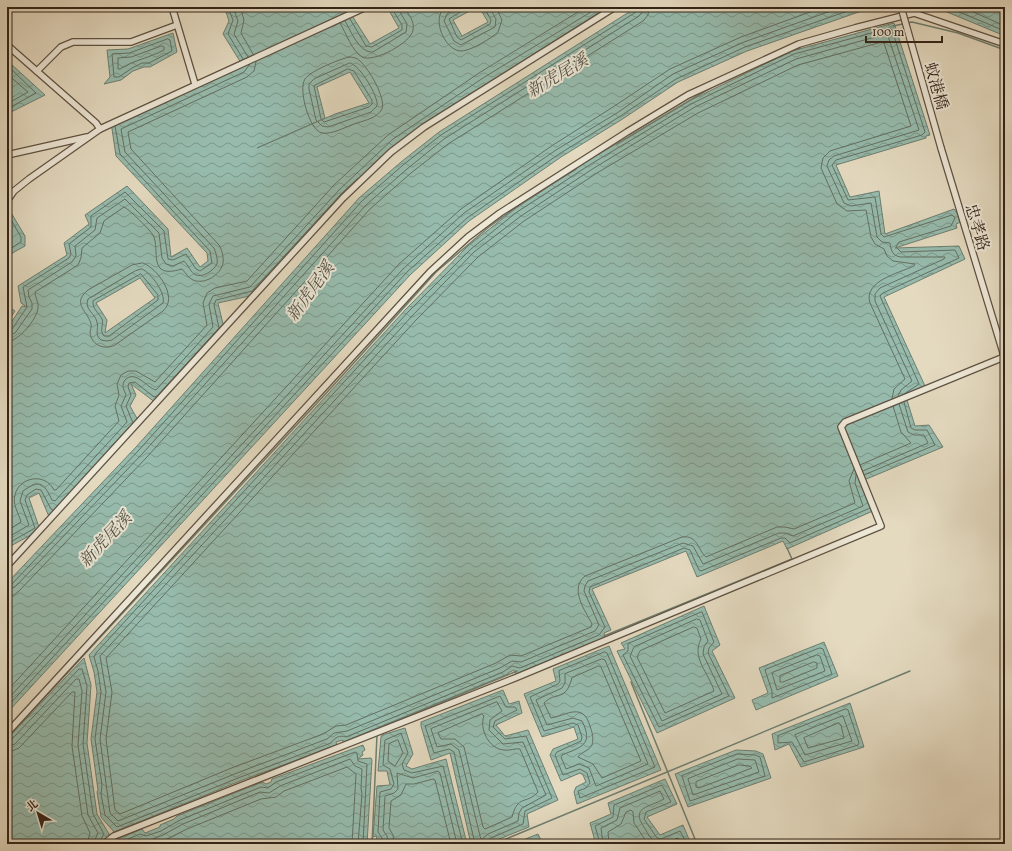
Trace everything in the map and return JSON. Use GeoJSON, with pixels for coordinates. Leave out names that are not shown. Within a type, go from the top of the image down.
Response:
{"type":"FeatureCollection","features":[{"type":"Feature","properties":{"kind":"street"},"geometry":{"type":"LineString","coordinates":[[172,7],[195,84]]}},
{"type":"Feature","properties":{"kind":"street"},"geometry":{"type":"LineString","coordinates":[[7,201],[14,191],[29,178],[100,129],[195,84],[366,7]]}},
{"type":"Feature","properties":{"kind":"street"},"geometry":{"type":"LineString","coordinates":[[7,566],[343,198],[367,174],[424,127],[615,7]]}},
{"type":"Feature","properties":{"kind":"street","name":"蚊港橋"},"geometry":{"type":"LineString","coordinates":[[901,7],[941,148]]}},
{"type":"Feature","properties":{"kind":"street"},"geometry":{"type":"LineString","coordinates":[[7,733],[430,272],[468,237],[500,213],[688,94],[799,44],[855,28],[914,14],[1005,44]]}},
{"type":"Feature","properties":{"kind":"street"},"geometry":{"type":"LineString","coordinates":[[37,71],[61,47],[73,42],[131,42],[177,25]]}},
{"type":"Feature","properties":{"kind":"street"},"geometry":{"type":"LineString","coordinates":[[7,45],[96,123],[100,129]]}},
{"type":"Feature","properties":{"kind":"street"},"geometry":{"type":"LineString","coordinates":[[7,155],[89,136]]}},
{"type":"Feature","properties":{"kind":"street","name":"忠孝路"},"geometry":{"type":"LineString","coordinates":[[941,148],[1004,358]]}},
{"type":"Feature","properties":{"kind":"street"},"geometry":{"type":"LineString","coordinates":[[104,844],[114,836],[516,678],[881,526],[841,427],[846,422],[1004,358]]}},
{"type":"Feature","properties":{"kind":"water"},"geometry":{"type":"Polygon","coordinates":[[[216,7],[365,7],[351,14],[370,44],[399,28],[387,7],[477,7],[453,20],[462,36],[488,22],[479,7],[617,7],[398,147],[345,196],[254,295],[218,303],[224,328],[156,403],[131,384],[136,395],[130,406],[139,422],[50,519],[39,493],[29,498],[40,530],[7,548],[7,329],[22,306],[27,307],[21,303],[18,286],[67,255],[64,243],[89,224],[85,215],[127,186],[168,229],[171,257],[187,248],[200,267],[208,261],[207,253],[116,156],[111,122],[241,63],[223,34],[229,21],[226,12],[216,7]],[[350,72],[317,87],[325,118],[257,148],[335,114],[369,103],[350,72]],[[140,278],[96,303],[107,320],[105,333],[155,298],[140,278]]]}},
{"type":"Feature","properties":{"kind":"water","name":"新虎尾溪"},"geometry":{"type":"Polygon","coordinates":[[[637,7],[873,7],[747,51],[678,82],[621,120],[561,157],[469,221],[410,275],[7,713],[7,583],[136,447],[359,198],[439,132],[637,7]]]}},
{"type":"Feature","properties":{"kind":"water"},"geometry":{"type":"Polygon","coordinates":[[[935,7],[1005,7],[1005,36],[935,7]]]}},
{"type":"Feature","properties":{"kind":"water"},"geometry":{"type":"Polygon","coordinates":[[[894,23],[930,135],[926,136],[926,138],[836,165],[850,197],[879,191],[885,234],[954,209],[963,221],[956,224],[957,228],[895,248],[959,246],[965,259],[884,297],[925,386],[906,397],[915,426],[929,425],[943,447],[864,480],[875,510],[787,549],[783,541],[697,577],[686,551],[592,589],[611,630],[604,633],[605,637],[516,674],[514,670],[508,674],[343,742],[343,740],[336,742],[337,745],[240,781],[114,832],[101,817],[97,792],[98,790],[91,739],[97,692],[94,672],[89,655],[406,309],[468,246],[515,209],[589,160],[691,100],[792,51],[894,23]]]}},
{"type":"Feature","properties":{"kind":"water"},"geometry":{"type":"Polygon","coordinates":[[[173,33],[177,52],[150,67],[144,67],[133,71],[121,80],[104,84],[110,77],[107,50],[128,49],[173,33]]]}},
{"type":"Feature","properties":{"kind":"water"},"geometry":{"type":"Polygon","coordinates":[[[11,64],[45,95],[7,114],[7,66],[11,64]]]}},
{"type":"Feature","properties":{"kind":"water"},"geometry":{"type":"Polygon","coordinates":[[[7,206],[25,236],[25,246],[7,256],[7,206]]]}},
{"type":"Feature","properties":{"kind":"water"},"geometry":{"type":"Polygon","coordinates":[[[10,308],[15,311],[7,323],[7,309],[10,308]]]}},
{"type":"Feature","properties":{"kind":"water"},"geometry":{"type":"Polygon","coordinates":[[[704,606],[720,645],[712,651],[735,698],[657,733],[617,651],[625,649],[621,643],[704,606]]]}},
{"type":"Feature","properties":{"kind":"water"},"geometry":{"type":"Polygon","coordinates":[[[824,642],[838,676],[756,710],[752,700],[768,693],[759,668],[824,642]]]}},
{"type":"Feature","properties":{"kind":"water"},"geometry":{"type":"Polygon","coordinates":[[[609,646],[661,770],[577,804],[574,792],[576,787],[586,782],[583,775],[580,773],[561,781],[550,755],[553,749],[578,739],[574,727],[542,737],[524,694],[556,681],[553,669],[609,646]]]}},
{"type":"Feature","properties":{"kind":"water"},"geometry":{"type":"Polygon","coordinates":[[[84,658],[91,685],[87,743],[97,814],[109,834],[101,844],[7,844],[7,739],[84,658]]]}},
{"type":"Feature","properties":{"kind":"water"},"geometry":{"type":"Polygon","coordinates":[[[503,690],[509,704],[519,701],[522,713],[496,725],[505,736],[528,730],[558,800],[527,814],[529,827],[487,844],[471,844],[450,753],[431,760],[421,722],[503,690]]]}},
{"type":"Feature","properties":{"kind":"water"},"geometry":{"type":"Polygon","coordinates":[[[850,703],[864,747],[801,767],[789,744],[775,750],[772,734],[850,703]]]}},
{"type":"Feature","properties":{"kind":"water"},"geometry":{"type":"Polygon","coordinates":[[[405,728],[413,754],[406,766],[412,769],[446,759],[467,844],[379,844],[376,836],[373,837],[377,786],[390,785],[387,771],[378,771],[381,737],[382,735],[405,728]]]}},
{"type":"Feature","properties":{"kind":"water"},"geometry":{"type":"Polygon","coordinates":[[[363,745],[365,750],[362,752],[363,755],[358,759],[371,758],[372,760],[367,844],[109,844],[112,841],[142,829],[145,833],[160,827],[160,825],[174,819],[177,816],[262,782],[266,784],[271,782],[272,779],[363,745]]]}},
{"type":"Feature","properties":{"kind":"water"},"geometry":{"type":"Polygon","coordinates":[[[736,750],[756,751],[763,754],[771,778],[688,807],[675,774],[736,750]]]}},
{"type":"Feature","properties":{"kind":"water"},"geometry":{"type":"Polygon","coordinates":[[[665,779],[677,804],[647,817],[660,835],[683,825],[691,844],[592,844],[595,841],[590,823],[611,814],[608,803],[665,779]]]}},
{"type":"Feature","properties":{"kind":"water"},"geometry":{"type":"Polygon","coordinates":[[[538,834],[543,844],[513,844],[538,834]]]}},
{"type":"Feature","properties":{"kind":"waterway"},"geometry":{"type":"LineString","coordinates":[[893,26],[912,22],[958,33],[1005,50]]}},
{"type":"Feature","properties":{"kind":"waterway"},"geometry":{"type":"LineString","coordinates":[[794,50],[801,48]]}},
{"type":"Feature","properties":{"kind":"waterway"},"geometry":{"type":"LineString","coordinates":[[764,63],[788,53]]}},
{"type":"Feature","properties":{"kind":"waterway"},"geometry":{"type":"LineString","coordinates":[[617,144],[712,87]]}},
{"type":"Feature","properties":{"kind":"waterway"},"geometry":{"type":"LineString","coordinates":[[7,738],[342,376],[436,272],[489,227],[533,195],[576,169]]}},
{"type":"Feature","properties":{"kind":"waterway"},"geometry":{"type":"LineString","coordinates":[[604,636],[792,559],[787,548]]}},
{"type":"Feature","properties":{"kind":"waterway"},"geometry":{"type":"LineString","coordinates":[[336,746],[517,671]]}},
{"type":"Feature","properties":{"kind":"waterway"},"geometry":{"type":"LineString","coordinates":[[494,844],[910,671]]}},
{"type":"Feature","properties":{"kind":"waterway"},"geometry":{"type":"LineString","coordinates":[[631,682],[697,844]]}},
{"type":"Feature","properties":{"kind":"waterway"},"geometry":{"type":"LineString","coordinates":[[372,844],[377,735]]}},
{"type":"Feature","properties":{"kind":"waterway"},"geometry":{"type":"LineString","coordinates":[[109,835],[328,748]]}}]}
